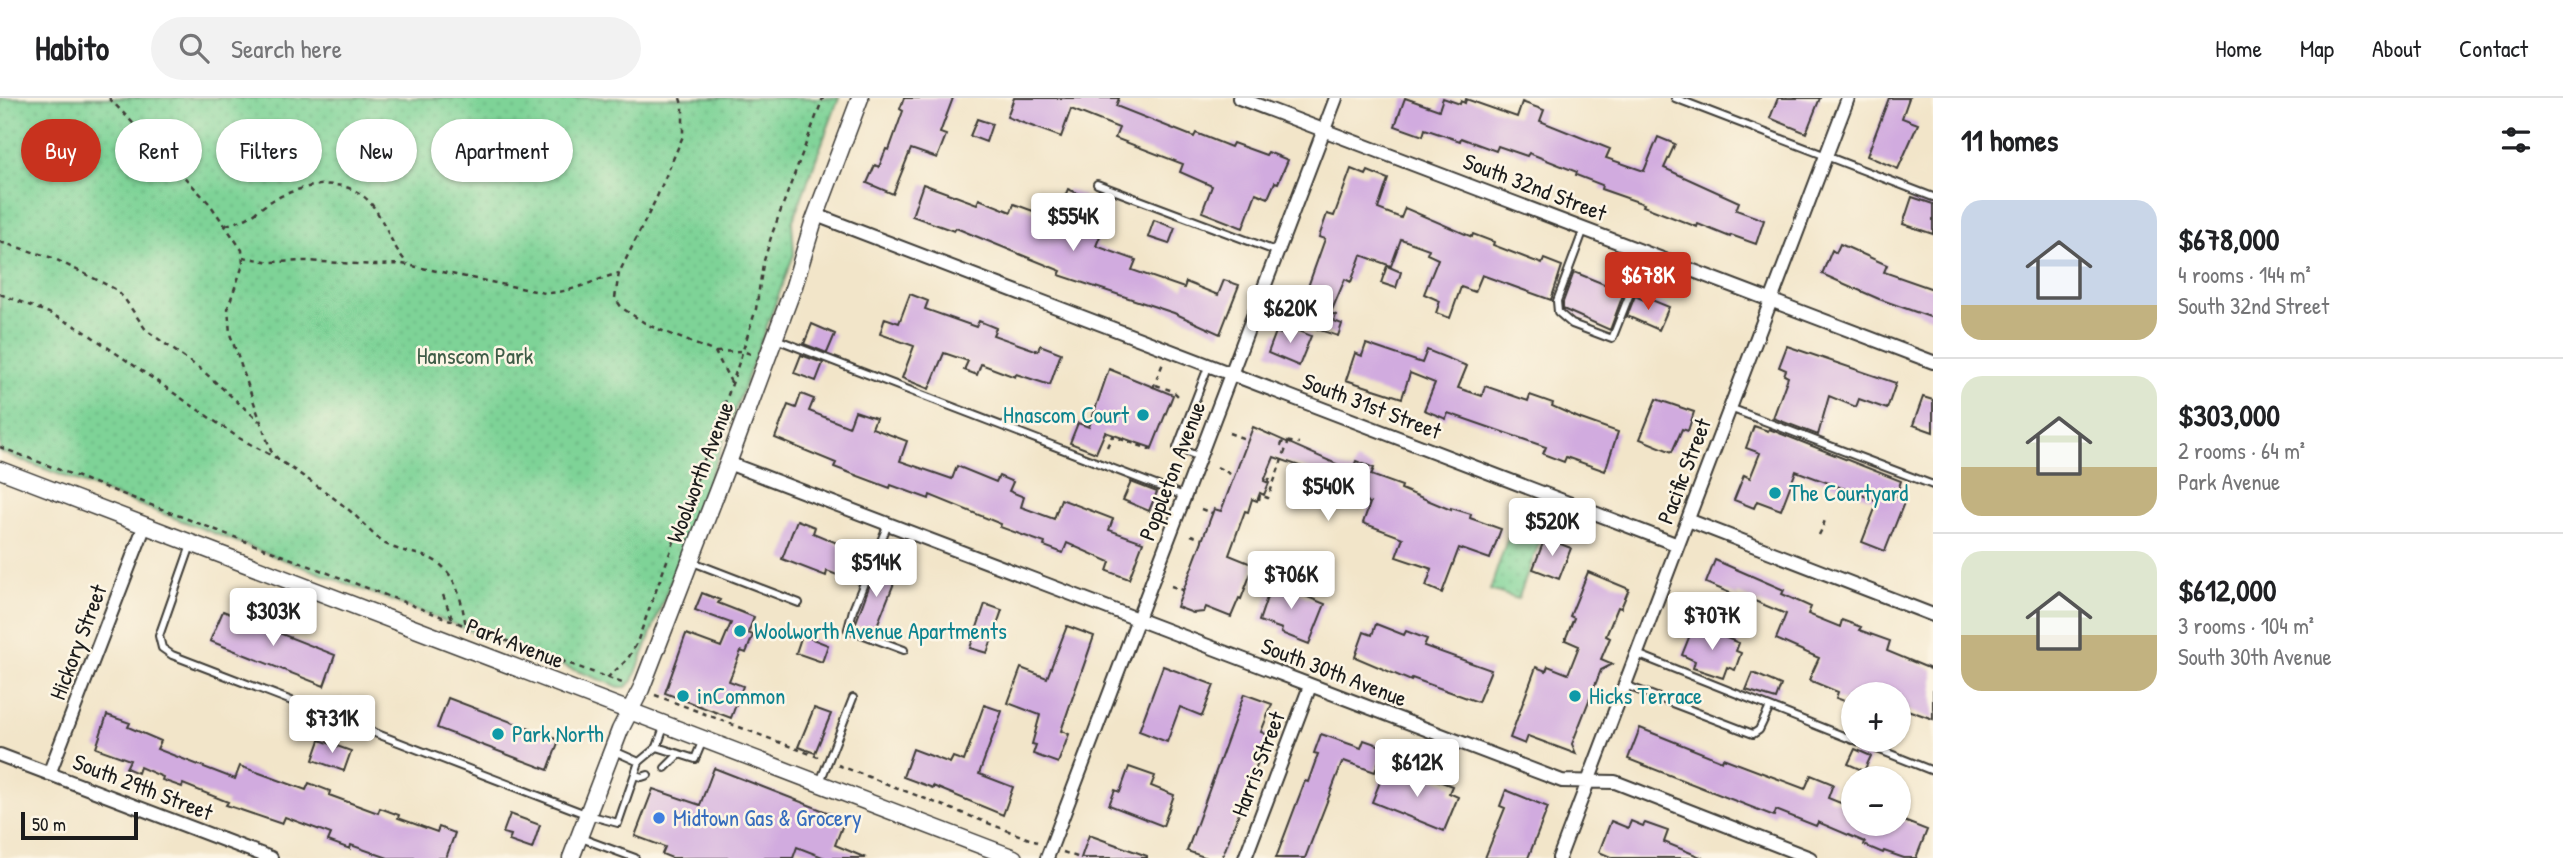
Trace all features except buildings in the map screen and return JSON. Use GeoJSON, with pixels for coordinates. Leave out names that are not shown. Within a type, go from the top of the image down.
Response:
{"type":"FeatureCollection","features":[{"type":"Feature","properties":{"kind":"street","name":"Woolworth Avenue"},"geometry":{"type":"LineString","coordinates":[[571,858],[612,750],[641,689],[728,463],[860,98]]}},
{"type":"Feature","properties":{"kind":"street","name":"South 32nd Street"},"geometry":{"type":"LineString","coordinates":[[1239,98],[1933,362]]}},
{"type":"Feature","properties":{"kind":"street","name":"Poppleton Avenue"},"geometry":{"type":"LineString","coordinates":[[1049,853],[1336,98]]}},
{"type":"Feature","properties":{"kind":"street","name":"Pacific Street"},"geometry":{"type":"LineString","coordinates":[[1559,858],[1848,98]]}},
{"type":"Feature","properties":{"kind":"street","name":"South 31st Street"},"geometry":{"type":"LineString","coordinates":[[816,215],[1678,545]]}},
{"type":"Feature","properties":{"kind":"street","name":"South 30th Avenue"},"geometry":{"type":"LineString","coordinates":[[728,463],[1562,781],[1615,782],[1810,858]]}},
{"type":"Feature","properties":{"kind":"street","name":"Park Avenue"},"geometry":{"type":"LineString","coordinates":[[0,470],[1014,858]]}},
{"type":"Feature","properties":{"kind":"street"},"geometry":{"type":"LineString","coordinates":[[1688,520],[1933,615]]}},
{"type":"Feature","properties":{"kind":"street","name":"Hickory Street"},"geometry":{"type":"LineString","coordinates":[[49,774],[145,525]]}},
{"type":"Feature","properties":{"kind":"street","name":"Harris Street"},"geometry":{"type":"LineString","coordinates":[[1245,858],[1310,686]]}},
{"type":"Feature","properties":{"kind":"street","name":"South 29th Street"},"geometry":{"type":"LineString","coordinates":[[0,755],[271,858]]}},
{"type":"Feature","properties":{"kind":"lane"},"geometry":{"type":"LineString","coordinates":[[1675,98],[1933,197]]}},
{"type":"Feature","properties":{"kind":"lane"},"geometry":{"type":"LineString","coordinates":[[1097,184],[1278,252]]}},
{"type":"Feature","properties":{"kind":"lane"},"geometry":{"type":"LineString","coordinates":[[1584,229],[1566,273],[1556,308],[1562,318],[1612,339],[1647,252]]}},
{"type":"Feature","properties":{"kind":"lane"},"geometry":{"type":"LineString","coordinates":[[775,339],[1185,496]]}},
{"type":"Feature","properties":{"kind":"lane"},"geometry":{"type":"LineString","coordinates":[[1200,457],[1177,448],[1208,367]]}},
{"type":"Feature","properties":{"kind":"lane"},"geometry":{"type":"LineString","coordinates":[[1730,408],[1933,485]]}},
{"type":"Feature","properties":{"kind":"lane"},"geometry":{"type":"LineString","coordinates":[[888,524],[848,629],[904,650]]}},
{"type":"Feature","properties":{"kind":"lane"},"geometry":{"type":"LineString","coordinates":[[192,543],[159,631],[160,643],[166,652],[588,814],[618,823],[639,762],[657,747],[665,725]]}},
{"type":"Feature","properties":{"kind":"lane"},"geometry":{"type":"LineString","coordinates":[[690,561],[799,603]]}},
{"type":"Feature","properties":{"kind":"lane"},"geometry":{"type":"LineString","coordinates":[[1637,654],[1841,735]]}},
{"type":"Feature","properties":{"kind":"lane"},"geometry":{"type":"LineString","coordinates":[[1625,685],[1753,734],[1759,730],[1770,707]]}},
{"type":"Feature","properties":{"kind":"lane"},"geometry":{"type":"LineString","coordinates":[[819,784],[853,698]]}},
{"type":"Feature","properties":{"kind":"lane"},"geometry":{"type":"LineString","coordinates":[[657,747],[695,759],[703,740]]}},
{"type":"Feature","properties":{"kind":"lane"},"geometry":{"type":"LineString","coordinates":[[612,750],[639,762]]}},
{"type":"Feature","properties":{"kind":"lane"},"geometry":{"type":"LineString","coordinates":[[1885,752],[1933,771]]}},
{"type":"Feature","properties":{"kind":"lane"},"geometry":{"type":"LineString","coordinates":[[665,768],[679,754]]}},
{"type":"Feature","properties":{"kind":"lane"},"geometry":{"type":"LineString","coordinates":[[635,775],[642,778],[648,775]]}},
{"type":"Feature","properties":{"kind":"lane"},"geometry":{"type":"LineString","coordinates":[[579,837],[635,858]]}},
{"type":"Feature","properties":{"kind":"path"},"geometry":{"type":"LineString","coordinates":[[109,98],[209,203],[238,243],[243,257],[228,307],[230,334],[271,451],[279,460]]}},
{"type":"Feature","properties":{"kind":"path"},"geometry":{"type":"LineString","coordinates":[[680,98],[684,122],[680,144],[619,273],[615,298],[622,308],[648,325],[715,352],[742,351],[767,360]]}},
{"type":"Feature","properties":{"kind":"path"},"geometry":{"type":"LineString","coordinates":[[607,678],[627,660],[636,645],[732,384],[755,309],[763,264],[772,234],[824,98]]}},
{"type":"Feature","properties":{"kind":"path"},"geometry":{"type":"LineString","coordinates":[[226,225],[247,218],[272,200],[295,190],[313,185],[345,186],[366,199],[375,209],[393,246],[409,265]]}},
{"type":"Feature","properties":{"kind":"path"},"geometry":{"type":"LineString","coordinates":[[0,242],[52,258],[115,289],[146,330],[203,371],[261,424]]}},
{"type":"Feature","properties":{"kind":"path"},"geometry":{"type":"LineString","coordinates":[[243,257],[271,262],[409,265],[545,293],[557,293],[583,286],[619,273]]}},
{"type":"Feature","properties":{"kind":"path"},"geometry":{"type":"LineString","coordinates":[[0,294],[81,329],[239,438],[279,460],[347,509],[381,541],[391,547],[429,558],[442,566],[453,580],[461,599],[466,626]]}},
{"type":"Feature","properties":{"kind":"path"},"geometry":{"type":"LineString","coordinates":[[715,352],[732,384]]}},
{"type":"Feature","properties":{"kind":"path"},"geometry":{"type":"LineString","coordinates":[[1163,363],[1154,387],[1173,391],[1178,396]]}},
{"type":"Feature","properties":{"kind":"path"},"geometry":{"type":"LineString","coordinates":[[1229,433],[1248,440]]}},
{"type":"Feature","properties":{"kind":"path"},"geometry":{"type":"LineString","coordinates":[[1107,447],[1112,436],[1155,451]]}},
{"type":"Feature","properties":{"kind":"path"},"geometry":{"type":"LineString","coordinates":[[1281,446],[1283,441],[1298,443]]}},
{"type":"Feature","properties":{"kind":"path"},"geometry":{"type":"LineString","coordinates":[[1259,500],[1260,495],[1268,498],[1288,443]]}},
{"type":"Feature","properties":{"kind":"path"},"geometry":{"type":"LineString","coordinates":[[0,447],[466,626],[641,689],[828,761],[1049,853],[1080,858]]}},
{"type":"Feature","properties":{"kind":"path"},"geometry":{"type":"LineString","coordinates":[[1217,467],[1234,477]]}},
{"type":"Feature","properties":{"kind":"path"},"geometry":{"type":"LineString","coordinates":[[1268,482],[1269,479],[1274,481]]}},
{"type":"Feature","properties":{"kind":"path"},"geometry":{"type":"LineString","coordinates":[[1200,509],[1212,513]]}},
{"type":"Feature","properties":{"kind":"path"},"geometry":{"type":"LineString","coordinates":[[1819,535],[1825,520]]}},
{"type":"Feature","properties":{"kind":"path"},"geometry":{"type":"LineString","coordinates":[[1191,535],[1202,539]]}},
{"type":"Feature","properties":{"kind":"path"},"geometry":{"type":"LineString","coordinates":[[1171,586],[1183,590]]}},
{"type":"Feature","properties":{"kind":"path"},"geometry":{"type":"LineString","coordinates":[[443,596],[453,621]]}},
{"type":"Feature","properties":{"kind":"green space","name":"Hanscom Park"},"geometry":{"type":"Polygon","coordinates":[[[0,98],[839,98],[792,223],[794,254],[633,681],[626,687],[619,687],[0,452],[0,98]]]}},
{"type":"Feature","properties":{"kind":"green space"},"geometry":{"type":"Polygon","coordinates":[[[1522,495],[1553,506],[1518,599],[1490,590],[1522,495]]]}},
{"type":"Feature","properties":{"kind":"place","name":"Hnascom Court"},"geometry":{"type":"Point","coordinates":[1143,415]}},
{"type":"Feature","properties":{"kind":"place","name":"The Courtyard"},"geometry":{"type":"Point","coordinates":[1775,493]}},
{"type":"Feature","properties":{"kind":"place","name":"Woolworth Avenue Apartments"},"geometry":{"type":"Point","coordinates":[740,631]}},
{"type":"Feature","properties":{"kind":"place","name":"inCommon"},"geometry":{"type":"Point","coordinates":[683,696]}},
{"type":"Feature","properties":{"kind":"place","name":"Hicks Terrace"},"geometry":{"type":"Point","coordinates":[1575,696]}},
{"type":"Feature","properties":{"kind":"place","name":"Park North"},"geometry":{"type":"Point","coordinates":[498,734]}},
{"type":"Feature","properties":{"kind":"place","name":"Midtown Gas & Grocery"},"geometry":{"type":"Point","coordinates":[659,818]}}]}
